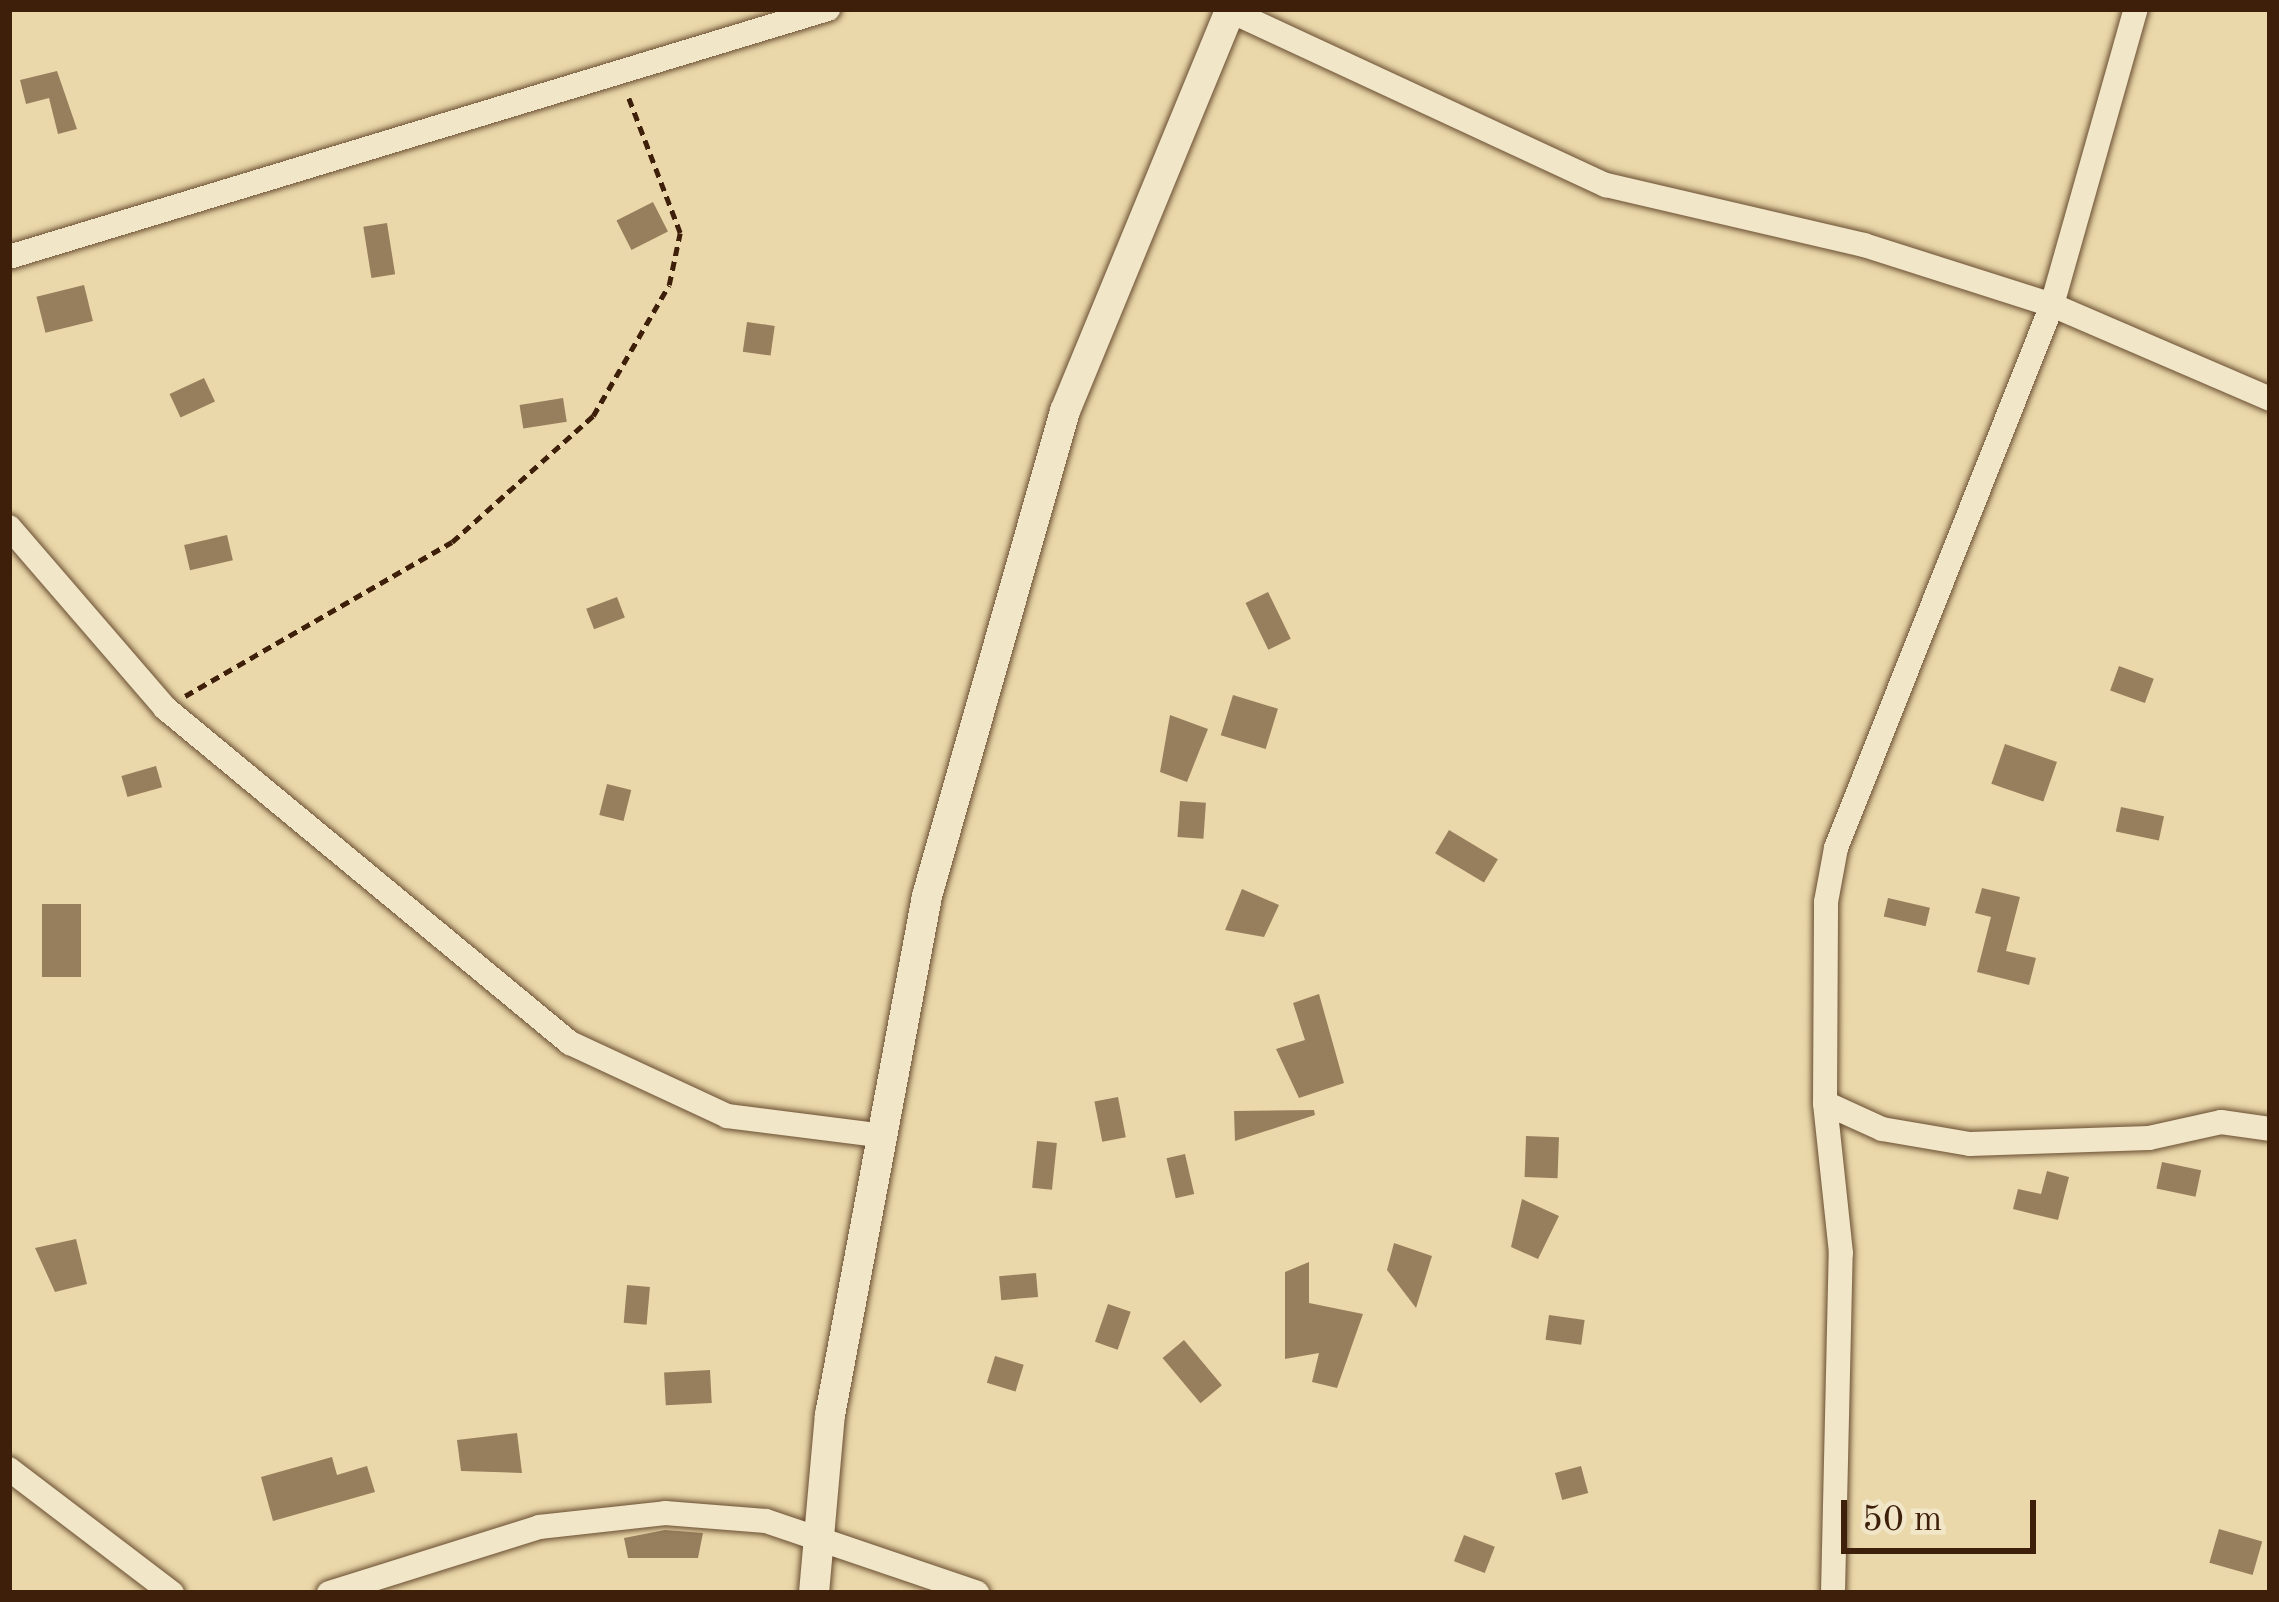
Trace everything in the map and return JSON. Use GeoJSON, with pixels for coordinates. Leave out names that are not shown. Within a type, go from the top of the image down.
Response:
{"type":"FeatureCollection","features":[{"type":"Feature","properties":{"kind":"street"},"geometry":{"type":"LineString","coordinates":[[9,257],[828,9]]}},
{"type":"Feature","properties":{"kind":"street"},"geometry":{"type":"LineString","coordinates":[[814,1593],[878,1135],[927,896],[1065,411],[1230,9],[1606,185],[1864,245],[2052,305],[2270,400]]}},
{"type":"Feature","properties":{"kind":"street"},"geometry":{"type":"LineString","coordinates":[[1833,1593],[1841,1253],[1825,1103],[1836,848],[2052,305],[2135,9]]}},
{"type":"Feature","properties":{"kind":"street"},"geometry":{"type":"LineString","coordinates":[[9,527],[164,708],[603,1064],[728,1116],[878,1135]]}},
{"type":"Feature","properties":{"kind":"street"},"geometry":{"type":"LineString","coordinates":[[1825,1103],[1882,1129],[1970,1144],[2149,1138],[2221,1121],[2270,1129]]}},
{"type":"Feature","properties":{"kind":"street"},"geometry":{"type":"LineString","coordinates":[[9,1468],[172,1593]]}},
{"type":"Feature","properties":{"kind":"street"},"geometry":{"type":"LineString","coordinates":[[329,1593],[583,1519],[706,1514],[819,1539],[977,1593]]}},
{"type":"Feature","properties":{"kind":"path"},"geometry":{"type":"LineString","coordinates":[[164,708],[452,542],[593,416],[669,285],[680,233],[620,70]]}},
{"type":"Feature","properties":{"kind":"building"},"geometry":{"type":"Polygon","coordinates":[[[57,71],[77,129],[58,134],[49,98],[26,104],[20,80],[57,71]]]}},
{"type":"Feature","properties":{"kind":"building"},"geometry":{"type":"Polygon","coordinates":[[[653,202],[668,231],[631,250],[616,221],[653,202]]]}},
{"type":"Feature","properties":{"kind":"building"},"geometry":{"type":"Polygon","coordinates":[[[387,223],[395,274],[371,278],[363,227],[387,223]]]}},
{"type":"Feature","properties":{"kind":"building"},"geometry":{"type":"Polygon","coordinates":[[[84,285],[93,321],[45,333],[36,297],[84,285]]]}},
{"type":"Feature","properties":{"kind":"building"},"geometry":{"type":"Polygon","coordinates":[[[747,322],[775,326],[771,356],[743,352],[747,322]]]}},
{"type":"Feature","properties":{"kind":"building"},"geometry":{"type":"Polygon","coordinates":[[[204,378],[215,402],[181,418],[170,394],[204,378]]]}},
{"type":"Feature","properties":{"kind":"building"},"geometry":{"type":"Polygon","coordinates":[[[563,398],[567,422],[523,429],[520,405],[563,398]]]}},
{"type":"Feature","properties":{"kind":"building"},"geometry":{"type":"Polygon","coordinates":[[[227,535],[233,560],[190,570],[184,545],[227,535]]]}},
{"type":"Feature","properties":{"kind":"building"},"geometry":{"type":"Polygon","coordinates":[[[1268,592],[1291,639],[1268,650],[1246,603],[1268,592]]]}},
{"type":"Feature","properties":{"kind":"building"},"geometry":{"type":"Polygon","coordinates":[[[617,597],[625,618],[594,629],[586,609],[617,597]]]}},
{"type":"Feature","properties":{"kind":"building"},"geometry":{"type":"Polygon","coordinates":[[[2119,666],[2154,679],[2145,703],[2110,690],[2119,666]]]}},
{"type":"Feature","properties":{"kind":"building"},"geometry":{"type":"Polygon","coordinates":[[[1233,695],[1278,709],[1266,749],[1221,735],[1233,695]]]}},
{"type":"Feature","properties":{"kind":"building"},"geometry":{"type":"Polygon","coordinates":[[[1170,715],[1208,729],[1187,782],[1160,772],[1170,715]]]}},
{"type":"Feature","properties":{"kind":"building"},"geometry":{"type":"Polygon","coordinates":[[[2005,744],[2057,762],[2043,802],[1991,784],[2005,744]]]}},
{"type":"Feature","properties":{"kind":"building"},"geometry":{"type":"Polygon","coordinates":[[[156,766],[162,787],[127,797],[121,776],[156,766]]]}},
{"type":"Feature","properties":{"kind":"building"},"geometry":{"type":"Polygon","coordinates":[[[607,784],[631,790],[624,821],[599,815],[607,784]]]}},
{"type":"Feature","properties":{"kind":"building"},"geometry":{"type":"Polygon","coordinates":[[[1180,801],[1206,803],[1203,839],[1177,837],[1180,801]]]}},
{"type":"Feature","properties":{"kind":"building"},"geometry":{"type":"Polygon","coordinates":[[[2121,807],[2164,816],[2159,841],[2116,831],[2121,807]]]}},
{"type":"Feature","properties":{"kind":"building"},"geometry":{"type":"Polygon","coordinates":[[[1449,830],[1498,859],[1484,883],[1435,853],[1449,830]]]}},
{"type":"Feature","properties":{"kind":"building"},"geometry":{"type":"Polygon","coordinates":[[[1982,888],[2020,897],[2006,951],[2036,958],[2029,985],[1977,972],[1991,917],[1975,913],[1982,888]]]}},
{"type":"Feature","properties":{"kind":"building"},"geometry":{"type":"Polygon","coordinates":[[[1242,889],[1279,905],[1264,937],[1225,930],[1242,889]]]}},
{"type":"Feature","properties":{"kind":"building"},"geometry":{"type":"Polygon","coordinates":[[[1888,898],[1930,908],[1926,926],[1884,917],[1888,898]]]}},
{"type":"Feature","properties":{"kind":"building"},"geometry":{"type":"Polygon","coordinates":[[[42,904],[81,904],[81,977],[42,977],[42,904]]]}},
{"type":"Feature","properties":{"kind":"building"},"geometry":{"type":"Polygon","coordinates":[[[1319,994],[1344,1083],[1299,1098],[1276,1049],[1305,1040],[1293,1003],[1319,994]]]}},
{"type":"Feature","properties":{"kind":"building"},"geometry":{"type":"Polygon","coordinates":[[[1118,1097],[1126,1137],[1102,1142],[1094,1102],[1118,1097]]]}},
{"type":"Feature","properties":{"kind":"building"},"geometry":{"type":"Polygon","coordinates":[[[1314,1110],[1315,1115],[1235,1141],[1234,1111],[1314,1110]]]}},
{"type":"Feature","properties":{"kind":"building"},"geometry":{"type":"Polygon","coordinates":[[[1526,1136],[1559,1137],[1558,1178],[1525,1177],[1526,1136]]]}},
{"type":"Feature","properties":{"kind":"building"},"geometry":{"type":"Polygon","coordinates":[[[1037,1141],[1057,1143],[1052,1190],[1032,1188],[1037,1141]]]}},
{"type":"Feature","properties":{"kind":"building"},"geometry":{"type":"Polygon","coordinates":[[[1185,1154],[1194,1194],[1176,1198],[1166,1158],[1185,1154]]]}},
{"type":"Feature","properties":{"kind":"building"},"geometry":{"type":"Polygon","coordinates":[[[2162,1162],[2201,1170],[2196,1197],[2156,1188],[2162,1162]]]}},
{"type":"Feature","properties":{"kind":"building"},"geometry":{"type":"Polygon","coordinates":[[[2047,1171],[2069,1177],[2058,1220],[2013,1209],[2018,1189],[2041,1194],[2047,1171]]]}},
{"type":"Feature","properties":{"kind":"building"},"geometry":{"type":"Polygon","coordinates":[[[1522,1199],[1559,1216],[1538,1259],[1511,1247],[1522,1199]]]}},
{"type":"Feature","properties":{"kind":"building"},"geometry":{"type":"Polygon","coordinates":[[[76,1239],[87,1284],[55,1292],[35,1248],[76,1239]]]}},
{"type":"Feature","properties":{"kind":"building"},"geometry":{"type":"Polygon","coordinates":[[[1394,1243],[1432,1256],[1416,1308],[1387,1270],[1394,1243]]]}},
{"type":"Feature","properties":{"kind":"building"},"geometry":{"type":"Polygon","coordinates":[[[1309,1262],[1309,1303],[1363,1314],[1337,1388],[1312,1382],[1319,1353],[1285,1359],[1285,1272],[1309,1262]]]}},
{"type":"Feature","properties":{"kind":"building"},"geometry":{"type":"Polygon","coordinates":[[[1036,1273],[1038,1297],[1001,1300],[999,1276],[1036,1273]]]}},
{"type":"Feature","properties":{"kind":"building"},"geometry":{"type":"Polygon","coordinates":[[[627,1285],[650,1287],[647,1325],[624,1323],[627,1285]]]}},
{"type":"Feature","properties":{"kind":"building"},"geometry":{"type":"Polygon","coordinates":[[[1108,1304],[1131,1312],[1118,1350],[1095,1342],[1108,1304]]]}},
{"type":"Feature","properties":{"kind":"building"},"geometry":{"type":"Polygon","coordinates":[[[1549,1315],[1585,1320],[1581,1345],[1546,1340],[1549,1315]]]}},
{"type":"Feature","properties":{"kind":"building"},"geometry":{"type":"Polygon","coordinates":[[[1184,1340],[1222,1385],[1200,1403],[1163,1358],[1184,1340]]]}},
{"type":"Feature","properties":{"kind":"building"},"geometry":{"type":"Polygon","coordinates":[[[995,1356],[1024,1365],[1016,1392],[987,1383],[995,1356]]]}},
{"type":"Feature","properties":{"kind":"building"},"geometry":{"type":"Polygon","coordinates":[[[710,1370],[712,1403],[666,1405],[664,1372],[710,1370]]]}},
{"type":"Feature","properties":{"kind":"building"},"geometry":{"type":"Polygon","coordinates":[[[517,1433],[522,1473],[461,1471],[457,1440],[517,1433]]]}},
{"type":"Feature","properties":{"kind":"building"},"geometry":{"type":"Polygon","coordinates":[[[332,1457],[337,1475],[367,1466],[375,1492],[273,1521],[261,1477],[332,1457]]]}},
{"type":"Feature","properties":{"kind":"building"},"geometry":{"type":"Polygon","coordinates":[[[1581,1466],[1588,1493],[1562,1500],[1555,1473],[1581,1466]]]}},
{"type":"Feature","properties":{"kind":"building"},"geometry":{"type":"Polygon","coordinates":[[[2219,1529],[2262,1541],[2253,1575],[2209,1563],[2219,1529]]]}},
{"type":"Feature","properties":{"kind":"building"},"geometry":{"type":"Polygon","coordinates":[[[665,1530],[703,1533],[698,1558],[628,1558],[624,1538],[665,1530]]]}},
{"type":"Feature","properties":{"kind":"building"},"geometry":{"type":"Polygon","coordinates":[[[1464,1535],[1495,1547],[1485,1573],[1454,1561],[1464,1535]]]}}]}
